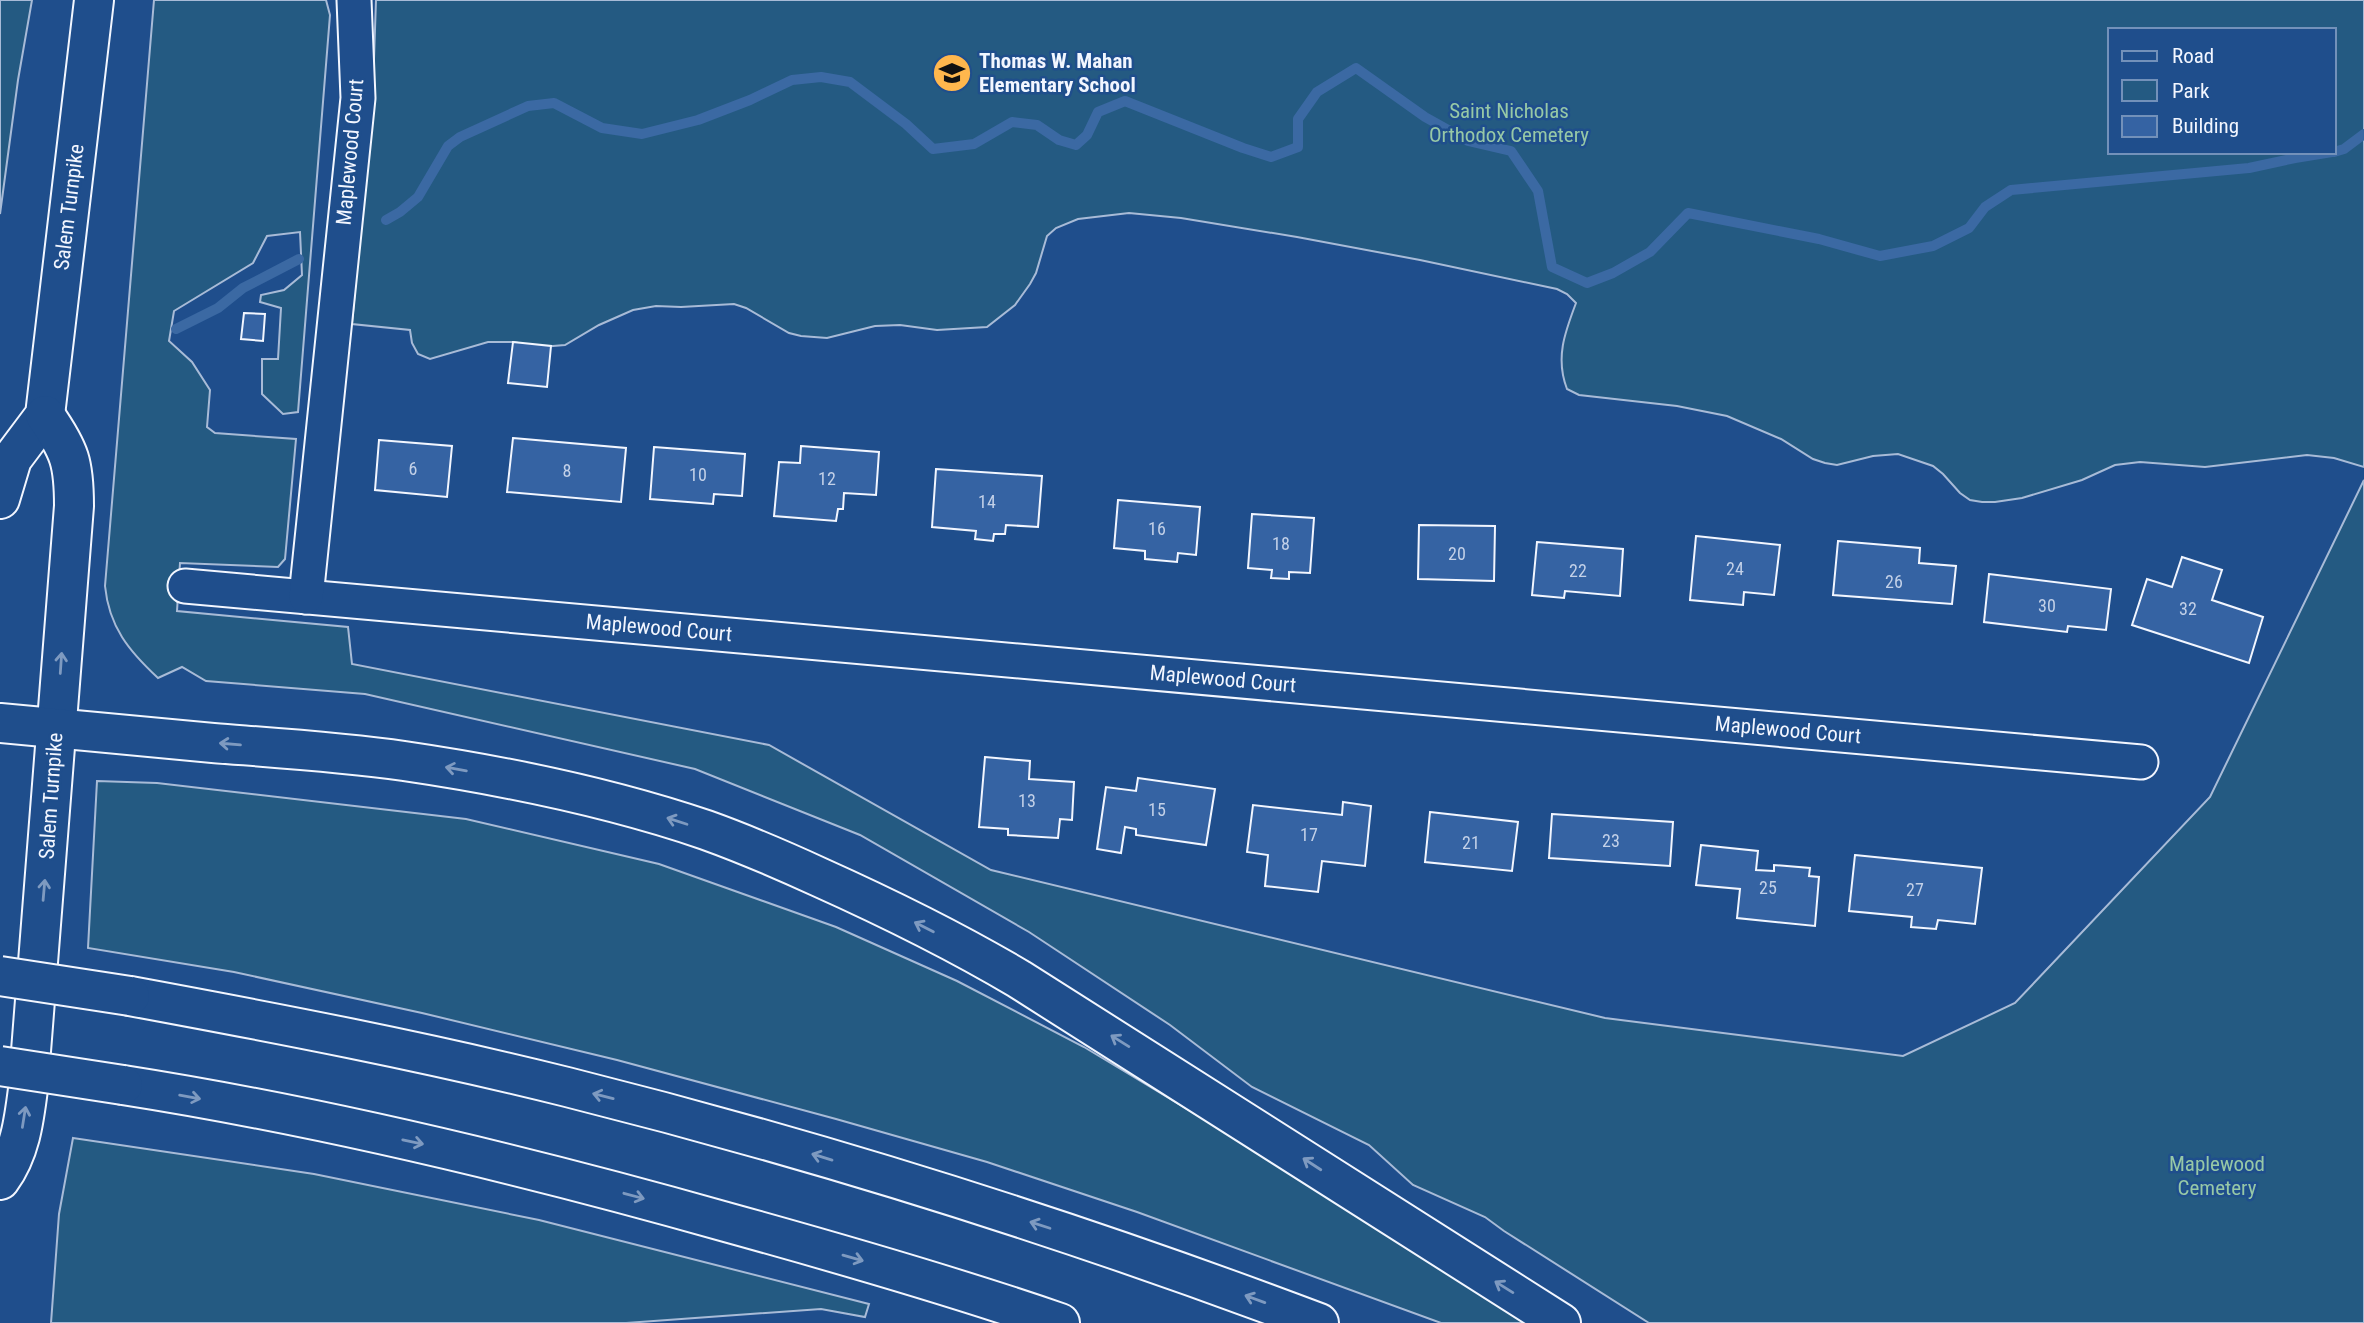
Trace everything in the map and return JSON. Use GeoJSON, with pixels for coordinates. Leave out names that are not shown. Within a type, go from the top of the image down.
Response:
{"type":"FeatureCollection","features":[{"type":"Feature","properties":{"kind":"main road","name":"Salem Turnpike"},"geometry":{"type":"LineString","coordinates":[[0,1180],[18,1146],[28,1089],[57,728],[74,484],[70,455],[45,415],[94,0]]}},
{"type":"Feature","properties":{"kind":"main road"},"geometry":{"type":"LineString","coordinates":[[0,499],[12,459],[45,415]]}},
{"type":"Feature","properties":{"kind":"main road"},"geometry":{"type":"LineString","coordinates":[[0,723],[334,753],[456,769],[625,806],[705,830],[761,851],[886,908],[1003,969],[1562,1323]]}},
{"type":"Feature","properties":{"kind":"main road"},"geometry":{"type":"LineString","coordinates":[[0,976],[130,996],[339,1036],[579,1090],[850,1165],[1026,1221],[1319,1323]]}},
{"type":"Feature","properties":{"kind":"main road"},"geometry":{"type":"LineString","coordinates":[[0,1066],[123,1085],[348,1127],[562,1177],[844,1256],[1060,1323]]}},
{"type":"Feature","properties":{"kind":"street","name":"Maplewood Court"},"geometry":{"type":"LineString","coordinates":[[306,597],[358,98],[354,0]]}},
{"type":"Feature","properties":{"kind":"street","name":"Maplewood Court"},"geometry":{"type":"LineString","coordinates":[[186,586],[2141,761]]}},
{"type":"Feature","properties":{"kind":"green space"},"geometry":{"type":"Polygon","coordinates":[[[0,0],[32,0],[0,214],[0,0]]]}},
{"type":"Feature","properties":{"kind":"green space","name":"Maplewood Cemetery"},"geometry":{"type":"Polygon","coordinates":[[[154,0],[326,0],[330,15],[298,412],[283,414],[262,394],[262,359],[278,359],[281,308],[260,302],[261,295],[284,290],[302,275],[300,232],[267,236],[253,263],[174,311],[169,341],[192,362],[210,390],[207,427],[215,433],[296,439],[285,559],[278,567],[180,563],[177,611],[348,627],[352,664],[769,745],[991,870],[1605,1018],[1903,1056],[2015,1003],[2210,797],[2364,480],[2364,1323],[1649,1323],[1485,1217],[1413,1185],[1369,1145],[1252,1087],[1170,1025],[1029,932],[860,835],[695,769],[365,694],[206,681],[182,667],[158,678],[122,637],[111,614],[105,586],[154,0]]]}},
{"type":"Feature","properties":{"kind":"green space","name":"Saint Nicholas Orthodox Cemetery"},"geometry":{"type":"Polygon","coordinates":[[[376,0],[2364,0],[2364,467],[2334,458],[2307,455],[2205,467],[2140,462],[2115,465],[2082,480],[2022,498],[1995,502],[1970,500],[1933,466],[1898,454],[1873,456],[1837,465],[1825,463],[1813,459],[1781,439],[1727,416],[1677,406],[1579,395],[1567,389],[1562,367],[1563,345],[1576,303],[1557,289],[1297,237],[1181,218],[1129,213],[1078,219],[1056,228],[1047,236],[1030,284],[1015,305],[987,327],[937,330],[900,325],[875,326],[827,338],[789,333],[734,304],[656,306],[633,310],[599,325],[565,345],[541,347],[513,342],[488,342],[430,359],[418,354],[412,343],[410,330],[352,324],[373,88],[376,0]]]}},
{"type":"Feature","properties":{"kind":"green space"},"geometry":{"type":"Polygon","coordinates":[[[97,781],[157,783],[466,819],[659,864],[836,927],[957,981],[1084,1047],[1373,1221],[1526,1323],[1441,1323],[1137,1212],[987,1162],[617,1060],[422,1013],[234,972],[88,948],[97,781]]]}},
{"type":"Feature","properties":{"kind":"green space"},"geometry":{"type":"Polygon","coordinates":[[[73,1138],[314,1174],[539,1220],[869,1304],[865,1317],[821,1309],[626,1323],[51,1323],[59,1214],[73,1138]]]}},
{"type":"Feature","properties":{"kind":"building"},"geometry":{"type":"Polygon","coordinates":[[[244,313],[265,314],[263,341],[241,339],[244,313]]]}},
{"type":"Feature","properties":{"kind":"building"},"geometry":{"type":"Polygon","coordinates":[[[513,342],[551,346],[547,387],[508,383],[513,342]]]}},
{"type":"Feature","properties":{"kind":"building"},"geometry":{"type":"Polygon","coordinates":[[[513,438],[626,448],[621,502],[507,492],[513,438]]]}},
{"type":"Feature","properties":{"kind":"building"},"geometry":{"type":"Polygon","coordinates":[[[379,440],[452,446],[447,497],[375,490],[379,440]]]}},
{"type":"Feature","properties":{"kind":"building"},"geometry":{"type":"Polygon","coordinates":[[[801,446],[879,452],[876,495],[844,493],[843,509],[838,509],[836,521],[774,516],[779,462],[800,463],[801,446]]]}},
{"type":"Feature","properties":{"kind":"building"},"geometry":{"type":"Polygon","coordinates":[[[654,447],[745,454],[742,496],[714,494],[713,504],[650,499],[654,447]]]}},
{"type":"Feature","properties":{"kind":"building"},"geometry":{"type":"Polygon","coordinates":[[[936,469],[1042,476],[1038,527],[1006,525],[1005,534],[994,534],[993,541],[975,539],[976,531],[932,527],[936,469]]]}},
{"type":"Feature","properties":{"kind":"building"},"geometry":{"type":"Polygon","coordinates":[[[1118,500],[1200,507],[1196,555],[1178,553],[1177,562],[1145,559],[1145,551],[1114,548],[1118,500]]]}},
{"type":"Feature","properties":{"kind":"building"},"geometry":{"type":"Polygon","coordinates":[[[1252,514],[1314,518],[1310,573],[1289,572],[1289,579],[1271,578],[1272,570],[1248,568],[1252,514]]]}},
{"type":"Feature","properties":{"kind":"building"},"geometry":{"type":"Polygon","coordinates":[[[1419,525],[1495,526],[1494,581],[1418,579],[1419,525]]]}},
{"type":"Feature","properties":{"kind":"building"},"geometry":{"type":"Polygon","coordinates":[[[1696,536],[1780,545],[1774,595],[1744,592],[1743,605],[1690,600],[1696,536]]]}},
{"type":"Feature","properties":{"kind":"building"},"geometry":{"type":"Polygon","coordinates":[[[1838,541],[1920,548],[1919,563],[1956,566],[1952,604],[1833,595],[1838,541]]]}},
{"type":"Feature","properties":{"kind":"building"},"geometry":{"type":"Polygon","coordinates":[[[1537,542],[1623,549],[1620,596],[1565,591],[1564,598],[1532,595],[1537,542]]]}},
{"type":"Feature","properties":{"kind":"building"},"geometry":{"type":"Polygon","coordinates":[[[2182,557],[2222,570],[2212,600],[2263,617],[2249,663],[2132,625],[2147,579],[2172,587],[2182,557]]]}},
{"type":"Feature","properties":{"kind":"building"},"geometry":{"type":"Polygon","coordinates":[[[1989,574],[2111,589],[2106,630],[2068,626],[2067,632],[1984,622],[1989,574]]]}},
{"type":"Feature","properties":{"kind":"building"},"geometry":{"type":"Polygon","coordinates":[[[985,757],[1030,761],[1029,779],[1074,782],[1072,820],[1060,819],[1058,838],[1008,835],[1008,829],[979,827],[985,757]]]}},
{"type":"Feature","properties":{"kind":"building"},"geometry":{"type":"Polygon","coordinates":[[[1138,778],[1215,789],[1206,845],[1136,835],[1136,829],[1125,827],[1121,853],[1097,849],[1106,787],[1136,791],[1138,778]]]}},
{"type":"Feature","properties":{"kind":"building"},"geometry":{"type":"Polygon","coordinates":[[[1343,802],[1371,806],[1365,866],[1322,861],[1318,892],[1265,886],[1268,855],[1247,852],[1253,805],[1342,815],[1343,802]]]}},
{"type":"Feature","properties":{"kind":"building"},"geometry":{"type":"Polygon","coordinates":[[[1430,812],[1518,822],[1512,871],[1425,862],[1430,812]]]}},
{"type":"Feature","properties":{"kind":"building"},"geometry":{"type":"Polygon","coordinates":[[[1552,814],[1673,822],[1670,866],[1549,858],[1552,814]]]}},
{"type":"Feature","properties":{"kind":"building"},"geometry":{"type":"Polygon","coordinates":[[[1701,845],[1758,851],[1756,870],[1774,871],[1774,865],[1810,868],[1809,876],[1819,877],[1815,926],[1737,918],[1740,889],[1696,885],[1701,845]]]}},
{"type":"Feature","properties":{"kind":"building"},"geometry":{"type":"Polygon","coordinates":[[[1855,855],[1982,868],[1975,924],[1938,920],[1936,929],[1911,927],[1912,917],[1849,911],[1855,855]]]}},
{"type":"Feature","properties":{"kind":"waterway"},"geometry":{"type":"LineString","coordinates":[[386,220],[418,197],[448,146],[460,137],[528,106],[554,103],[602,128],[642,134],[698,120],[792,80],[821,77],[850,82],[906,124],[933,149],[974,144],[1012,122],[1037,125],[1059,140],[1076,145],[1087,135],[1098,112],[1125,101],[1271,157],[1298,147],[1298,119],[1317,92],[1356,68],[1425,117],[1468,141],[1511,151],[1538,191],[1552,267],[1587,283],[1613,273],[1650,252],[1688,213],[1819,239],[1880,256],[1933,246],[1969,228],[1985,207],[2011,190],[2249,168],[2320,154]]}},
{"type":"Feature","properties":{"kind":"waterway"},"geometry":{"type":"LineString","coordinates":[[2336,151],[2344,149],[2364,134]]}},
{"type":"Feature","properties":{"kind":"waterway"},"geometry":{"type":"LineString","coordinates":[[176,329],[218,308],[243,288],[299,259]]}},
{"type":"Feature","properties":{"kind":"place","name":"Thomas W. Mahan Elementary School"},"geometry":{"type":"Point","coordinates":[952,73]}}]}
